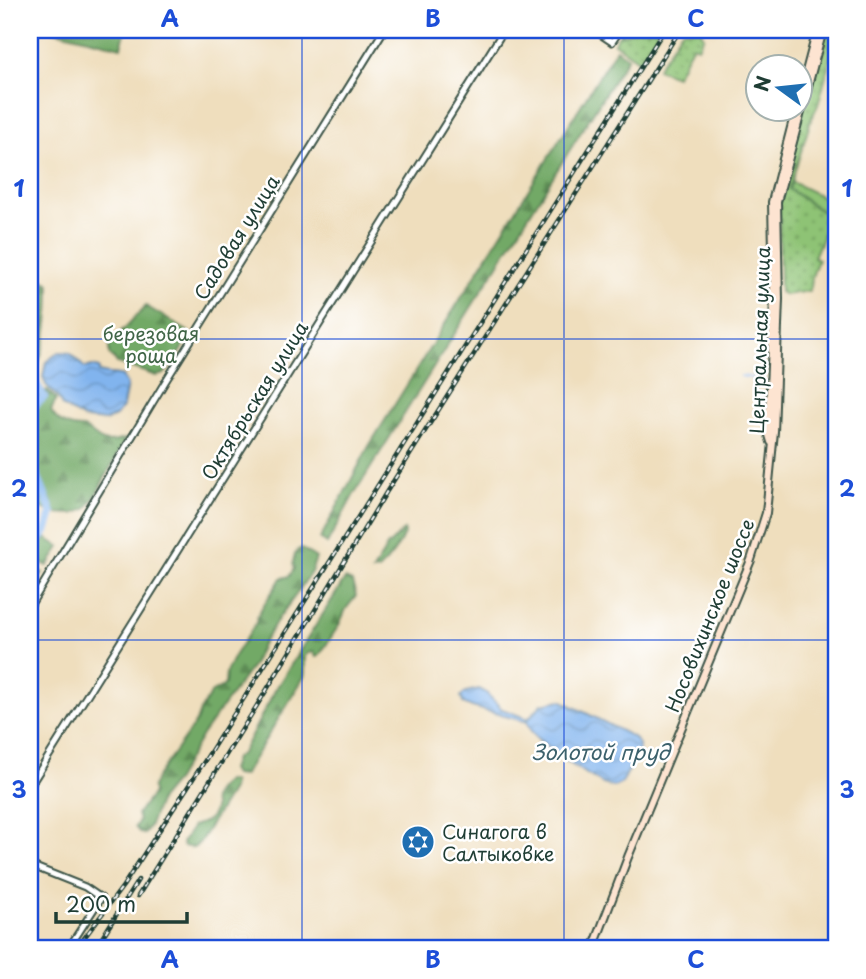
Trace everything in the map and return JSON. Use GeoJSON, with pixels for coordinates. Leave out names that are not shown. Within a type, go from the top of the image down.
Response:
{"type":"FeatureCollection","features":[{"type":"Feature","properties":{"kind":"main road"},"geometry":{"type":"LineString","coordinates":[[811,52],[817,30]]}},
{"type":"Feature","properties":{"kind":"main road","name":"Центральная улица"},"geometry":{"type":"LineString","coordinates":[[772,444],[779,299],[777,202],[823,30]]}},
{"type":"Feature","properties":{"kind":"main road","name":"Центральная улица"},"geometry":{"type":"LineString","coordinates":[[772,444],[768,432],[774,299],[772,202],[792,122]]}},
{"type":"Feature","properties":{"kind":"main road","name":"Носовихинское шоссе"},"geometry":{"type":"LineString","coordinates":[[593,949],[628,857],[758,542],[768,503],[772,444]]}},
{"type":"Feature","properties":{"kind":"street","name":"Садовая улица"},"geometry":{"type":"LineString","coordinates":[[30,606],[135,431],[384,30]]}},
{"type":"Feature","properties":{"kind":"street","name":"Октябрьская улица"},"geometry":{"type":"LineString","coordinates":[[30,786],[504,30]]}},
{"type":"Feature","properties":{"kind":"street"},"geometry":{"type":"LineString","coordinates":[[594,30],[612,42],[620,30]]}},
{"type":"Feature","properties":{"kind":"street"},"geometry":{"type":"LineString","coordinates":[[30,865],[85,887],[101,898],[68,949]]}},
{"type":"Feature","properties":{"kind":"green space"},"geometry":{"type":"Polygon","coordinates":[[[51,30],[126,30],[121,47],[51,30]]]}},
{"type":"Feature","properties":{"kind":"green space"},"geometry":{"type":"Polygon","coordinates":[[[622,30],[620,36],[632,30],[660,30],[640,61],[614,43],[622,30]]]}},
{"type":"Feature","properties":{"kind":"green space"},"geometry":{"type":"Polygon","coordinates":[[[682,30],[702,30],[704,36],[698,47],[693,45],[676,76],[657,69],[682,30]]]}},
{"type":"Feature","properties":{"kind":"green space"},"geometry":{"type":"Polygon","coordinates":[[[824,30],[836,30],[814,113],[814,67],[824,30]]]}},
{"type":"Feature","properties":{"kind":"green space"},"geometry":{"type":"Polygon","coordinates":[[[616,49],[628,57],[353,496],[327,544],[320,539],[369,446],[616,49]]]}},
{"type":"Feature","properties":{"kind":"green space"},"geometry":{"type":"Polygon","coordinates":[[[799,122],[810,122],[789,189],[836,219],[831,230],[826,229],[814,257],[818,259],[809,291],[785,295],[780,292],[779,196],[799,122]]]}},
{"type":"Feature","properties":{"kind":"green space"},"geometry":{"type":"Polygon","coordinates":[[[792,182],[831,201],[832,205],[827,214],[789,189],[792,182]]]}},
{"type":"Feature","properties":{"kind":"green space"},"geometry":{"type":"Polygon","coordinates":[[[30,232],[37,236],[33,272],[50,284],[48,328],[36,370],[30,369],[30,232]]]}},
{"type":"Feature","properties":{"kind":"green space","name":"березовая роща"},"geometry":{"type":"Polygon","coordinates":[[[146,306],[189,332],[189,337],[172,365],[164,374],[156,376],[117,363],[109,354],[109,344],[146,306]]]}},
{"type":"Feature","properties":{"kind":"green space"},"geometry":{"type":"Polygon","coordinates":[[[47,390],[56,399],[51,411],[61,422],[84,428],[103,441],[126,439],[94,498],[86,509],[73,514],[52,513],[30,502],[30,401],[47,390]]]}},
{"type":"Feature","properties":{"kind":"green space"},"geometry":{"type":"Polygon","coordinates":[[[404,530],[397,548],[378,570],[373,571],[387,546],[404,530]]]}},
{"type":"Feature","properties":{"kind":"green space"},"geometry":{"type":"Polygon","coordinates":[[[46,538],[60,547],[48,566],[35,560],[31,568],[43,573],[30,590],[30,561],[46,538]]]}},
{"type":"Feature","properties":{"kind":"green space"},"geometry":{"type":"Polygon","coordinates":[[[301,548],[316,558],[311,572],[278,619],[253,665],[202,735],[176,780],[160,799],[150,825],[144,834],[140,833],[135,827],[139,821],[137,814],[152,795],[156,778],[196,722],[212,692],[225,684],[226,672],[234,656],[281,578],[292,573],[294,557],[301,548]]]}},
{"type":"Feature","properties":{"kind":"green space"},"geometry":{"type":"Polygon","coordinates":[[[345,579],[352,582],[356,596],[319,656],[316,657],[313,652],[306,654],[304,677],[243,776],[234,775],[231,770],[235,758],[242,753],[275,690],[345,579]]]}},
{"type":"Feature","properties":{"kind":"green space"},"geometry":{"type":"Polygon","coordinates":[[[227,781],[233,783],[232,790],[200,842],[194,848],[183,846],[182,843],[193,826],[211,816],[214,796],[218,788],[227,781]]]}},
{"type":"Feature","properties":{"kind":"water"},"geometry":{"type":"Polygon","coordinates":[[[59,352],[70,353],[85,368],[92,366],[99,368],[99,372],[122,376],[127,385],[123,406],[116,416],[105,421],[84,419],[62,406],[43,377],[46,362],[59,352]]]}},
{"type":"Feature","properties":{"kind":"water","name":"Золотой пруд"},"geometry":{"type":"Polygon","coordinates":[[[479,689],[502,709],[528,719],[542,704],[561,700],[633,737],[639,750],[622,783],[614,787],[603,784],[548,748],[538,739],[527,722],[463,703],[461,696],[479,689]]]}},
{"type":"Feature","properties":{"kind":"waterway"},"geometry":{"type":"LineString","coordinates":[[30,348],[34,353],[30,373],[44,397],[30,410]]}},
{"type":"Feature","properties":{"kind":"waterway"},"geometry":{"type":"LineString","coordinates":[[741,376],[764,380]]}},
{"type":"Feature","properties":{"kind":"waterway"},"geometry":{"type":"LineString","coordinates":[[30,463],[52,513],[46,532],[30,551]]}},
{"type":"Feature","properties":{"kind":"railway"},"geometry":{"type":"LineString","coordinates":[[76,949],[123,886],[202,765],[664,30]]}},
{"type":"Feature","properties":{"kind":"railway"},"geometry":{"type":"LineString","coordinates":[[138,896],[387,491],[680,30]]}},
{"type":"Feature","properties":{"kind":"railway"},"geometry":{"type":"LineString","coordinates":[[95,949],[138,880]]}},
{"type":"Feature","properties":{"kind":"place","name":"Синагога в Салтыковке"},"geometry":{"type":"Point","coordinates":[418,842]}}]}
